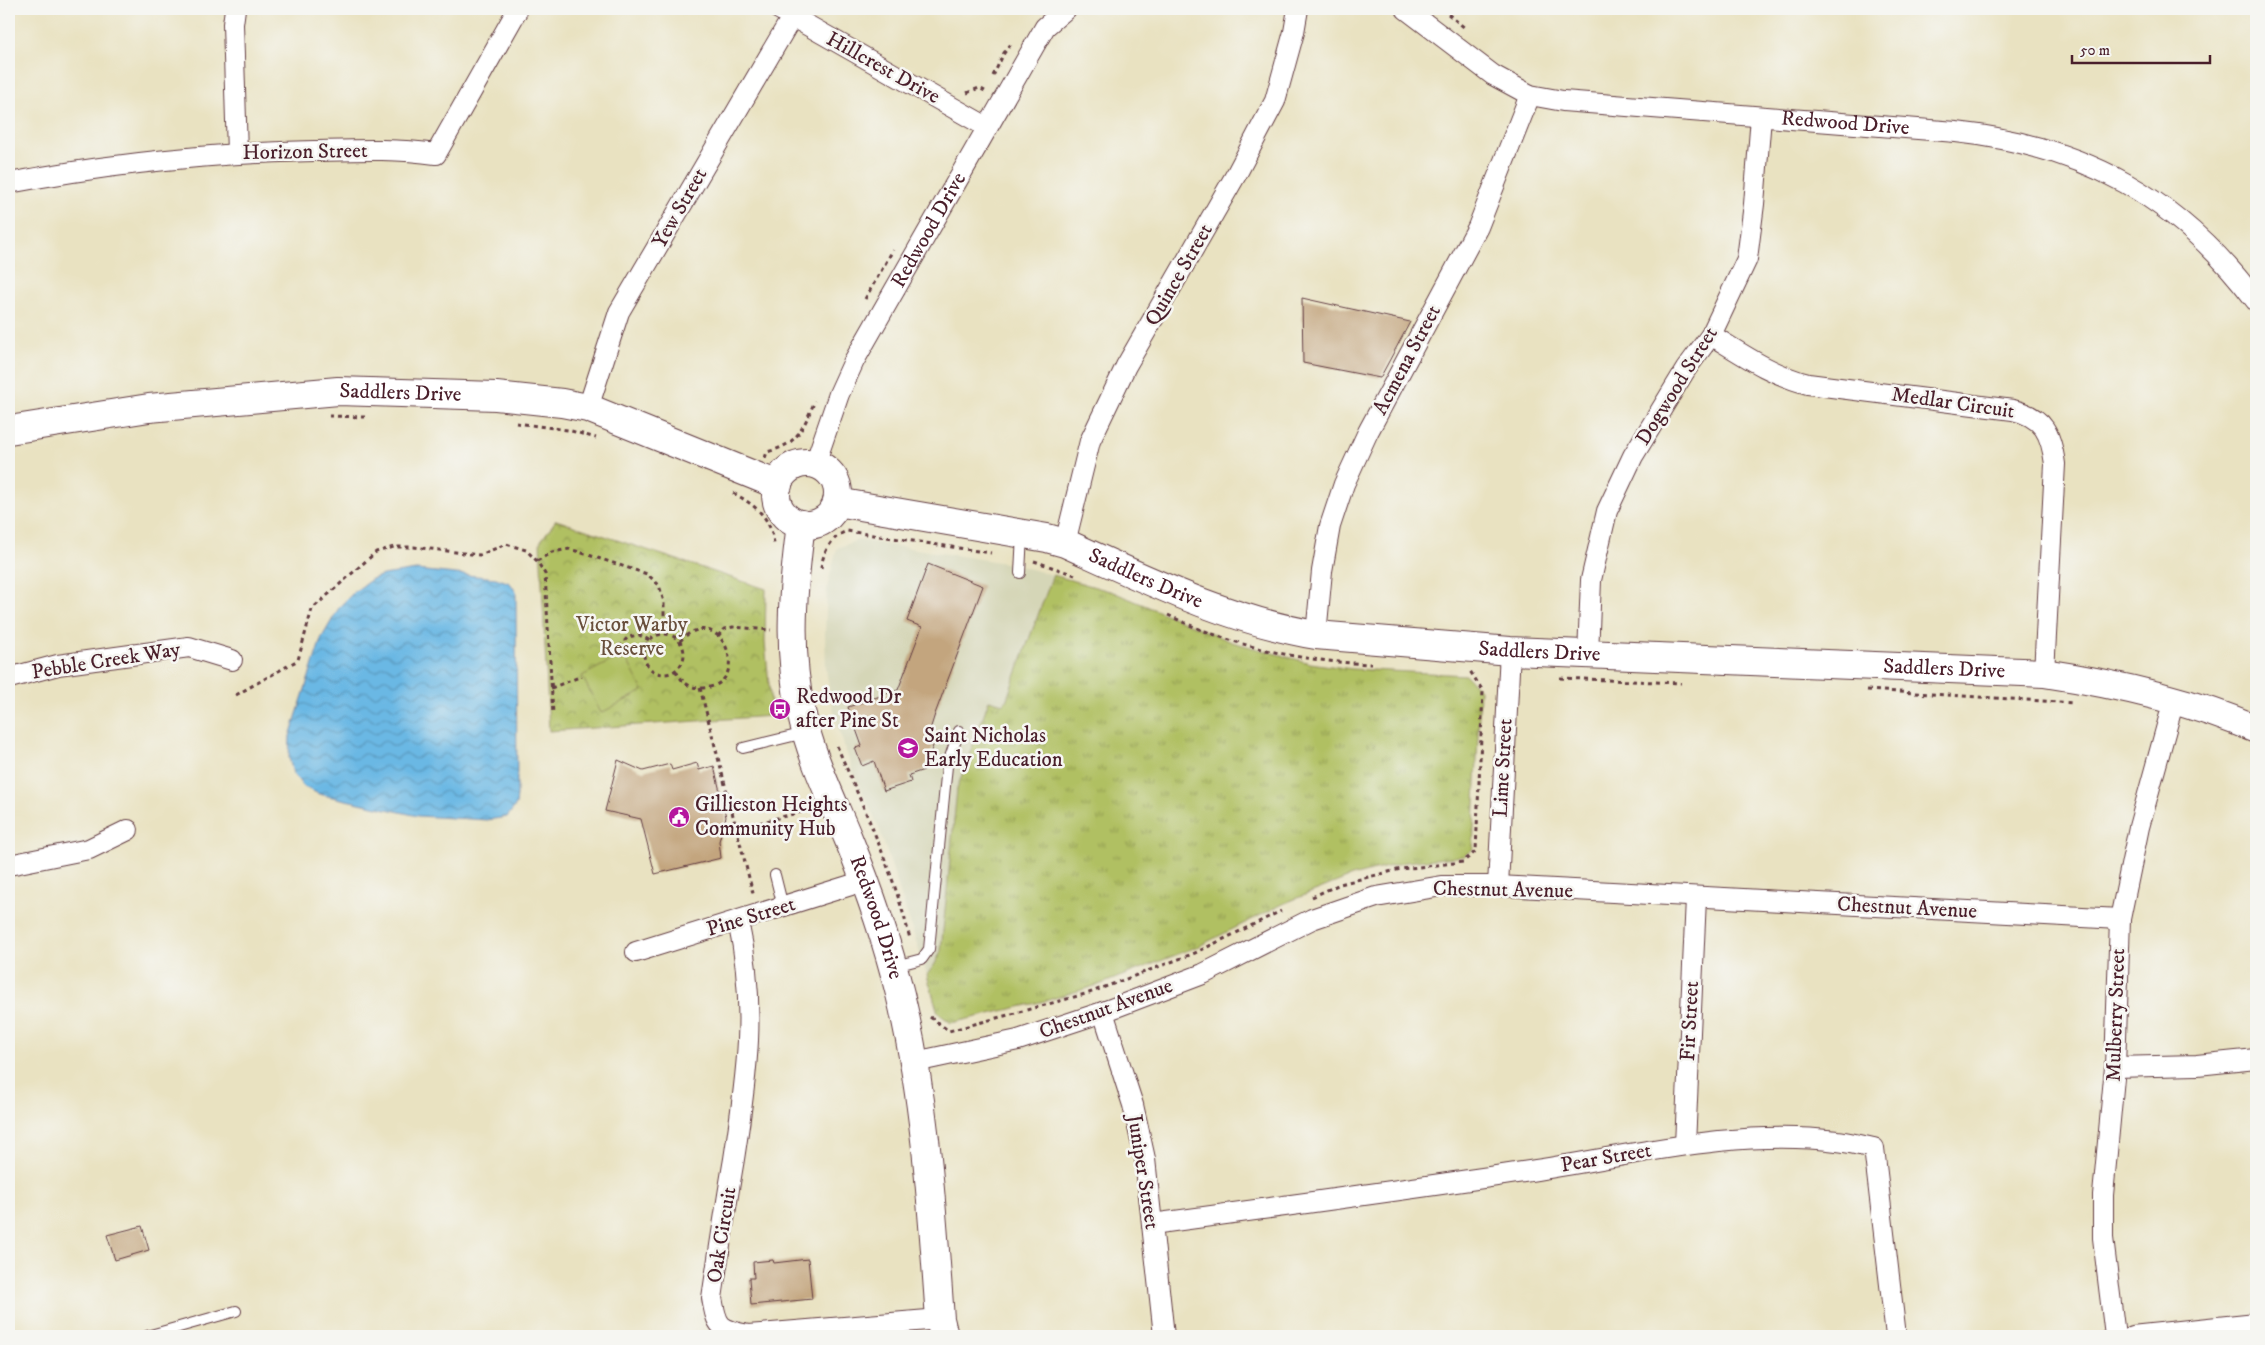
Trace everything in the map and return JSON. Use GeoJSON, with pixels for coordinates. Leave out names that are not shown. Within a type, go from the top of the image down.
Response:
{"type":"FeatureCollection","features":[{"type":"Feature","properties":{"kind":"street"},"geometry":{"type":"LineString","coordinates":[[235,9],[233,24],[237,153]]}},
{"type":"Feature","properties":{"kind":"street","name":"Horizon Street"},"geometry":{"type":"LineString","coordinates":[[9,183],[129,165],[237,153],[405,149],[436,154],[518,9]]}},
{"type":"Feature","properties":{"kind":"street","name":"Redwood Drive"},"geometry":{"type":"LineString","coordinates":[[815,464],[839,394],[854,361],[1045,26],[1066,9]]}},
{"type":"Feature","properties":{"kind":"street","name":"Quince Street"},"geometry":{"type":"LineString","coordinates":[[1065,543],[1090,441],[1126,366],[1237,173],[1275,101],[1294,32],[1298,9]]}},
{"type":"Feature","properties":{"kind":"street","name":"Redwood Drive"},"geometry":{"type":"LineString","coordinates":[[1406,9],[1492,75],[1530,95],[1563,101],[1995,136],[2031,144],[2066,156],[2133,186],[2171,212],[2208,244],[2256,301]]}},
{"type":"Feature","properties":{"kind":"street","name":"Hillcrest Drive"},"geometry":{"type":"LineString","coordinates":[[786,13],[987,127]]}},
{"type":"Feature","properties":{"kind":"street","name":"Yew Street"},"geometry":{"type":"LineString","coordinates":[[588,408],[619,312],[786,13]]}},
{"type":"Feature","properties":{"kind":"street","name":"Acmena Street"},"geometry":{"type":"LineString","coordinates":[[1316,636],[1322,571],[1330,526],[1344,484],[1368,432],[1478,227],[1530,95]]}},
{"type":"Feature","properties":{"kind":"street","name":"Dogwood Street"},"geometry":{"type":"LineString","coordinates":[[1588,654],[1591,580],[1607,510],[1633,456],[1686,369],[1711,335],[1747,259],[1754,204],[1761,117]]}},
{"type":"Feature","properties":{"kind":"street","name":"Medlar Circuit"},"geometry":{"type":"LineString","coordinates":[[1711,335],[1776,374],[1799,382],[2013,410],[2036,418],[2050,438],[2055,464],[2044,673]]}},
{"type":"Feature","properties":{"kind":"street","name":"Saddlers Drive"},"geometry":{"type":"LineString","coordinates":[[9,430],[149,408],[338,391],[496,396],[562,403],[588,408],[778,485]]}},
{"type":"Feature","properties":{"kind":"street"},"geometry":{"type":"LineString","coordinates":[[807,463],[815,464],[822,467],[834,478],[837,486],[837,502],[829,515],[823,520],[801,524],[788,518],[779,506],[776,492],[778,485],[781,478],[792,467],[807,463]]}},
{"type":"Feature","properties":{"kind":"street","name":"Saddlers Drive"},"geometry":{"type":"LineString","coordinates":[[837,502],[1022,533],[1065,543],[1195,601],[1288,631],[1316,636],[1510,651],[2044,673],[2076,678],[2174,700],[2219,713],[2256,729]]}},
{"type":"Feature","properties":{"kind":"street","name":"Redwood Drive"},"geometry":{"type":"LineString","coordinates":[[801,524],[793,615],[794,663],[801,711],[807,732],[864,881],[892,967],[915,1062],[929,1164],[941,1330]]}},
{"type":"Feature","properties":{"kind":"street","name":"Pebble Creek Way"},"geometry":{"type":"LineString","coordinates":[[9,678],[58,666],[190,647],[232,660]]}},
{"type":"Feature","properties":{"kind":"street","name":"Lime Street"},"geometry":{"type":"LineString","coordinates":[[1498,886],[1510,651]]}},
{"type":"Feature","properties":{"kind":"street","name":"Mulberry Street"},"geometry":{"type":"LineString","coordinates":[[2115,1336],[2103,1238],[2103,1212],[2115,1067],[2120,919],[2139,827],[2174,700]]}},
{"type":"Feature","properties":{"kind":"street"},"geometry":{"type":"LineString","coordinates":[[9,865],[89,850],[128,830]]}},
{"type":"Feature","properties":{"kind":"street","name":"Pine Street"},"geometry":{"type":"LineString","coordinates":[[636,952],[864,881]]}},
{"type":"Feature","properties":{"kind":"street","name":"Chestnut Avenue"},"geometry":{"type":"LineString","coordinates":[[915,1062],[1018,1040],[1103,1012],[1203,974],[1312,919],[1376,897],[1442,886],[1498,886],[2120,919]]}},
{"type":"Feature","properties":{"kind":"street","name":"Fir Street"},"geometry":{"type":"LineString","coordinates":[[1685,1145],[1696,898]]}},
{"type":"Feature","properties":{"kind":"street","name":"Oak Circuit"},"geometry":{"type":"LineString","coordinates":[[738,921],[748,980],[749,1046],[745,1085],[712,1298],[715,1319],[728,1331],[748,1335],[941,1330]]}},
{"type":"Feature","properties":{"kind":"street","name":"Juniper Street"},"geometry":{"type":"LineString","coordinates":[[1103,1012],[1133,1104],[1145,1159],[1164,1336]]}},
{"type":"Feature","properties":{"kind":"street"},"geometry":{"type":"LineString","coordinates":[[2115,1067],[2197,1065],[2256,1059]]}},
{"type":"Feature","properties":{"kind":"street","name":"Pear Street"},"geometry":{"type":"LineString","coordinates":[[1152,1224],[1410,1189],[1685,1145],[1733,1140],[1837,1140],[1874,1148],[1896,1336]]}},
{"type":"Feature","properties":{"kind":"street"},"geometry":{"type":"LineString","coordinates":[[2132,1336],[2256,1323]]}},
{"type":"Feature","properties":{"kind":"lane"},"geometry":{"type":"LineString","coordinates":[[1020,573],[1022,533]]}},
{"type":"Feature","properties":{"kind":"lane"},"geometry":{"type":"LineString","coordinates":[[892,967],[922,959],[929,949],[947,766],[960,731]]}},
{"type":"Feature","properties":{"kind":"lane"},"geometry":{"type":"LineString","coordinates":[[743,748],[807,732]]}},
{"type":"Feature","properties":{"kind":"lane"},"geometry":{"type":"LineString","coordinates":[[775,875],[783,907]]}},
{"type":"Feature","properties":{"kind":"lane"},"geometry":{"type":"LineString","coordinates":[[147,1336],[236,1311]]}},
{"type":"Feature","properties":{"kind":"path"},"geometry":{"type":"LineString","coordinates":[[1442,9],[1468,30]]}},
{"type":"Feature","properties":{"kind":"path"},"geometry":{"type":"LineString","coordinates":[[320,417],[367,416]]}},
{"type":"Feature","properties":{"kind":"path"},"geometry":{"type":"LineString","coordinates":[[509,422],[568,430],[601,439]]}},
{"type":"Feature","properties":{"kind":"path"},"geometry":{"type":"LineString","coordinates":[[730,492],[760,510],[770,525],[774,541]]}},
{"type":"Feature","properties":{"kind":"path"},"geometry":{"type":"LineString","coordinates":[[236,695],[298,660],[312,609],[376,552],[394,547],[414,547],[480,555],[506,544],[526,550],[537,561],[545,574],[552,714]]}},
{"type":"Feature","properties":{"kind":"path"},"geometry":{"type":"LineString","coordinates":[[820,572],[821,564],[829,547]]}},
{"type":"Feature","properties":{"kind":"path"},"geometry":{"type":"LineString","coordinates":[[537,561],[552,552],[570,549],[647,574],[659,585],[664,602],[664,619],[668,634]]}},
{"type":"Feature","properties":{"kind":"path"},"geometry":{"type":"LineString","coordinates":[[718,636],[724,629],[733,627],[771,630]]}},
{"type":"Feature","properties":{"kind":"path"},"geometry":{"type":"LineString","coordinates":[[676,671],[687,684],[700,688],[714,685],[727,673],[730,654],[727,646],[718,636],[704,630],[694,631],[680,641]]}},
{"type":"Feature","properties":{"kind":"path"},"geometry":{"type":"LineString","coordinates":[[661,634],[668,634],[680,641],[683,646],[684,660],[676,671],[663,675],[651,670],[644,659],[649,640],[661,634]]}},
{"type":"Feature","properties":{"kind":"path"},"geometry":{"type":"LineString","coordinates":[[621,656],[621,645],[628,637],[639,635],[649,640]]}},
{"type":"Feature","properties":{"kind":"path"},"geometry":{"type":"LineString","coordinates":[[1304,901],[1340,884],[1401,868],[1463,862],[1476,851],[1483,691],[1470,671]]}},
{"type":"Feature","properties":{"kind":"path"},"geometry":{"type":"LineString","coordinates":[[551,688],[582,676]]}},
{"type":"Feature","properties":{"kind":"path"},"geometry":{"type":"LineString","coordinates":[[1557,677],[1688,683]]}},
{"type":"Feature","properties":{"kind":"path"},"geometry":{"type":"LineString","coordinates":[[700,688],[754,897]]}},
{"type":"Feature","properties":{"kind":"path"},"geometry":{"type":"LineString","coordinates":[[1863,690],[2075,703]]}},
{"type":"Feature","properties":{"kind":"path"},"geometry":{"type":"LineString","coordinates":[[835,742],[877,841]]}},
{"type":"Feature","properties":{"kind":"path"},"geometry":{"type":"LineString","coordinates":[[736,828],[812,809]]}},
{"type":"Feature","properties":{"kind":"path"},"geometry":{"type":"LineString","coordinates":[[938,1025],[949,1031],[1088,993],[1195,953],[1286,909]]}},
{"type":"Feature","properties":{"kind":"shaded area","name":"Saint Nicholas Early Education"},"geometry":{"type":"Polygon","coordinates":[[[858,540],[1011,564],[1053,575],[1006,701],[1003,704],[989,700],[957,789],[941,951],[927,975],[879,828],[852,769],[830,695],[826,669],[825,634],[827,587],[837,548],[858,540]]]}},
{"type":"Feature","properties":{"kind":"green space","name":"Victor Warby Reserve"},"geometry":{"type":"Polygon","coordinates":[[[556,520],[766,589],[765,642],[772,716],[549,731],[540,542],[556,520]]]}},
{"type":"Feature","properties":{"kind":"green space"},"geometry":{"type":"Polygon","coordinates":[[[1053,575],[1113,592],[1232,642],[1310,663],[1352,669],[1466,675],[1480,690],[1473,849],[1464,856],[1406,862],[1352,876],[1285,903],[1199,946],[1101,984],[1045,1001],[951,1023],[938,1013],[927,975],[941,951],[957,789],[989,700],[1003,704],[1006,701],[1053,575]]]}},
{"type":"Feature","properties":{"kind":"green space"},"geometry":{"type":"Polygon","coordinates":[[[624,654],[643,691],[601,713],[582,676],[624,654]]]}},
{"type":"Feature","properties":{"kind":"water"},"geometry":{"type":"Polygon","coordinates":[[[416,570],[496,578],[510,583],[516,592],[517,795],[516,805],[507,817],[487,820],[418,816],[319,794],[304,787],[293,774],[289,757],[290,736],[321,639],[340,606],[354,592],[372,579],[383,575],[416,570]]]}},
{"type":"Feature","properties":{"kind":"building"},"geometry":{"type":"Polygon","coordinates":[[[1302,298],[1410,322],[1380,378],[1303,363],[1302,298]]]}},
{"type":"Feature","properties":{"kind":"building"},"geometry":{"type":"Polygon","coordinates":[[[928,564],[983,586],[935,714],[928,736],[936,738],[924,770],[909,775],[911,782],[884,791],[874,761],[862,766],[855,748],[862,746],[848,707],[898,690],[922,627],[907,621],[928,564]]]}},
{"type":"Feature","properties":{"kind":"building","name":"Gillieston Heights Community Hub"},"geometry":{"type":"Polygon","coordinates":[[[618,760],[643,771],[670,764],[672,770],[697,763],[699,770],[714,766],[726,817],[719,841],[721,858],[655,874],[641,819],[605,811],[618,760]]]}},
{"type":"Feature","properties":{"kind":"building"},"geometry":{"type":"Polygon","coordinates":[[[142,1226],[149,1250],[115,1260],[107,1235],[142,1226]]]}},
{"type":"Feature","properties":{"kind":"building"},"geometry":{"type":"Polygon","coordinates":[[[808,1259],[812,1299],[751,1305],[749,1278],[754,1278],[753,1262],[773,1260],[774,1263],[808,1259]]]}},
{"type":"Feature","properties":{"kind":"place","name":"Redwood Dr after Pine St"},"geometry":{"type":"Point","coordinates":[780,709]}},
{"type":"Feature","properties":{"kind":"place","name":"Saint Nicholas Early Education"},"geometry":{"type":"Point","coordinates":[908,748]}},
{"type":"Feature","properties":{"kind":"place","name":"Gillieston Heights Community Hub"},"geometry":{"type":"Point","coordinates":[679,817]}}]}
